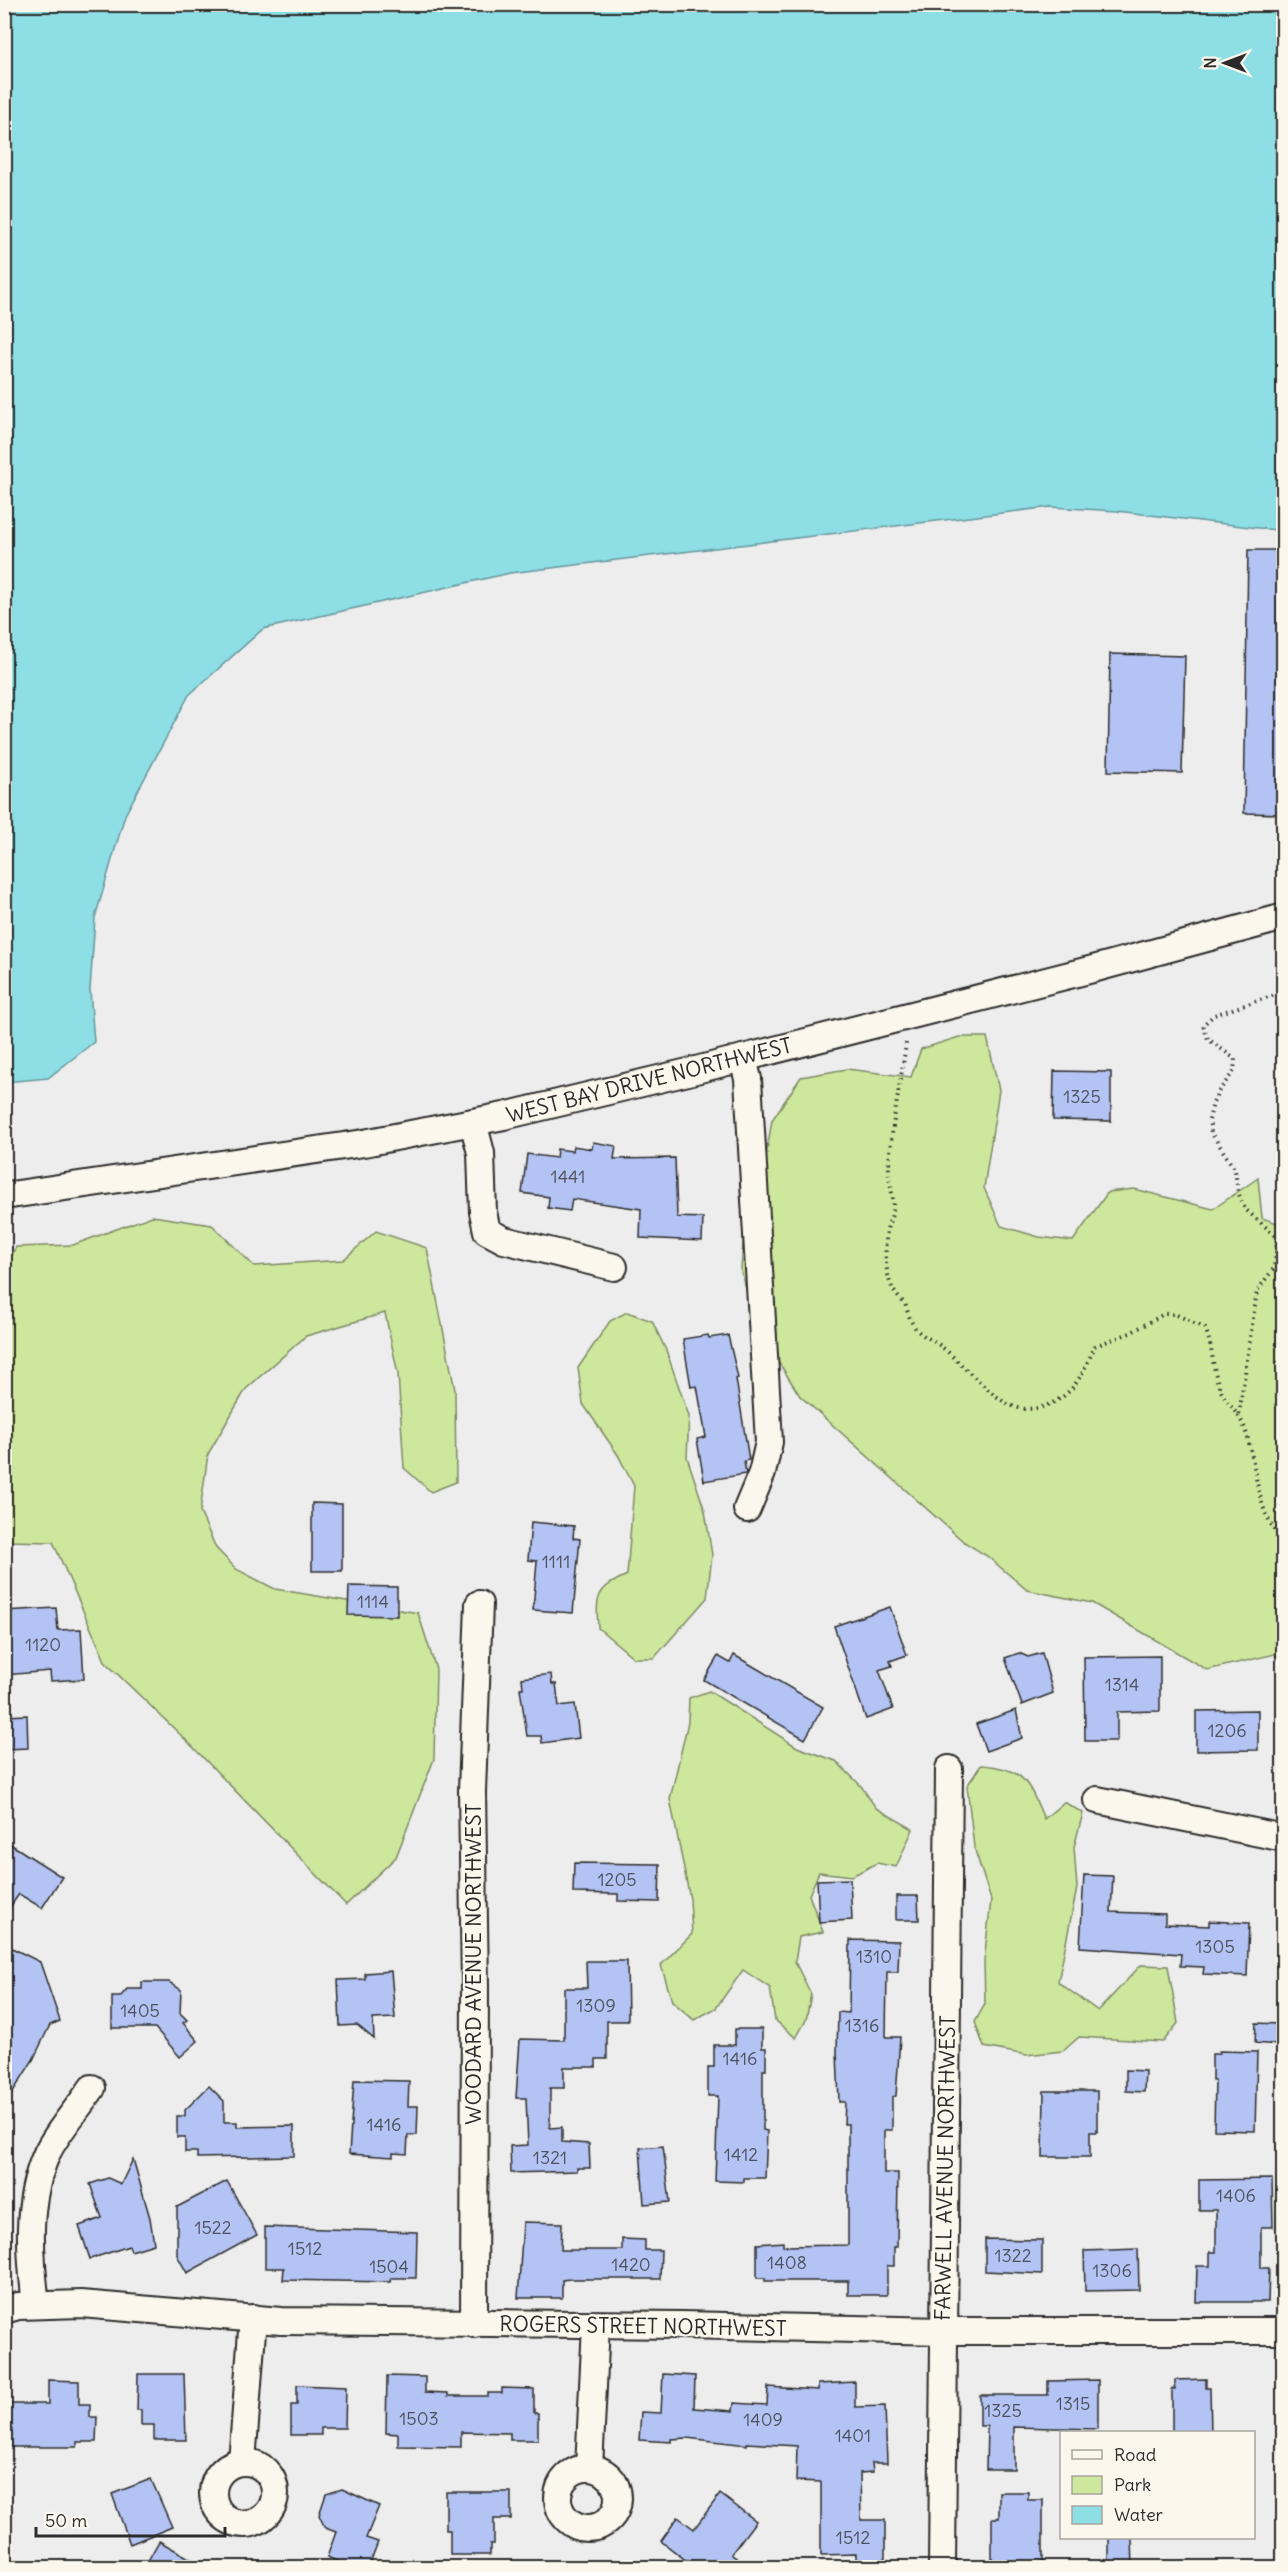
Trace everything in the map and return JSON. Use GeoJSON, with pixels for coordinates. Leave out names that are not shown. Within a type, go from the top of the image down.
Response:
{"type":"FeatureCollection","features":[{"type":"Feature","properties":{"kind":"street","name":"WEST BAY DRIVE NORTHWEST"},"geometry":{"type":"LineString","coordinates":[[4,1197],[364,1143],[474,1122],[743,1058],[1093,969],[1284,917]]}},
{"type":"Feature","properties":{"kind":"street"},"geometry":{"type":"LineString","coordinates":[[743,1058],[748,1078],[769,1442],[762,1473],[747,1509]]}},
{"type":"Feature","properties":{"kind":"street"},"geometry":{"type":"LineString","coordinates":[[474,1122],[481,1153],[483,1212],[487,1231],[504,1240],[614,1267]]}},
{"type":"Feature","properties":{"kind":"street","name":"WOODARD AVENUE NORTHWEST"},"geometry":{"type":"LineString","coordinates":[[474,2324],[475,1987],[472,1791],[478,1604]]}},
{"type":"Feature","properties":{"kind":"street","name":"FARWELL AVENUE NORTHWEST"},"geometry":{"type":"LineString","coordinates":[[942,2568],[949,1769]]}},
{"type":"Feature","properties":{"kind":"street"},"geometry":{"type":"LineString","coordinates":[[1097,1800],[1284,1839]]}},
{"type":"Feature","properties":{"kind":"street"},"geometry":{"type":"LineString","coordinates":[[36,2305],[29,2245],[36,2183],[48,2151],[92,2088]]}},
{"type":"Feature","properties":{"kind":"street","name":"ROGERS STREET NORTHWEST"},"geometry":{"type":"LineString","coordinates":[[4,2310],[18,2306],[81,2304],[281,2321],[944,2331],[1284,2331]]}},
{"type":"Feature","properties":{"kind":"street"},"geometry":{"type":"LineString","coordinates":[[242,2462],[253,2318]]}},
{"type":"Feature","properties":{"kind":"street"},"geometry":{"type":"LineString","coordinates":[[589,2468],[596,2325]]}},
{"type":"Feature","properties":{"kind":"path"},"geometry":{"type":"LineString","coordinates":[[1284,992],[1214,1016],[1203,1025],[1208,1039],[1235,1059],[1234,1071],[1213,1103],[1209,1119],[1211,1132],[1235,1170],[1238,1192],[1245,1209],[1276,1236],[1274,1268],[1257,1291],[1239,1415],[1251,1450],[1261,1502],[1271,1524],[1284,1541]]}},
{"type":"Feature","properties":{"kind":"path"},"geometry":{"type":"LineString","coordinates":[[907,1036],[889,1167],[889,1188],[893,1207],[887,1230],[886,1257],[893,1289],[898,1298],[905,1303],[910,1321],[918,1334],[946,1351],[1004,1402],[1019,1409],[1033,1409],[1045,1407],[1074,1386],[1095,1347],[1130,1333],[1164,1314],[1175,1314],[1205,1328],[1211,1343],[1212,1365],[1220,1388],[1227,1404],[1239,1415]]}},
{"type":"Feature","properties":{"kind":"green space"},"geometry":{"type":"Polygon","coordinates":[[[959,1037],[987,1037],[999,1090],[984,1188],[1001,1226],[1039,1237],[1073,1241],[1108,1192],[1134,1189],[1213,1209],[1258,1178],[1262,1218],[1283,1225],[1283,1667],[1275,1654],[1207,1670],[1092,1603],[1027,1590],[987,1556],[964,1542],[800,1396],[781,1366],[759,1340],[741,1270],[746,1203],[762,1181],[772,1120],[801,1077],[847,1069],[911,1077],[921,1049],[959,1037]]]}},
{"type":"Feature","properties":{"kind":"green space"},"geometry":{"type":"Polygon","coordinates":[[[152,1216],[212,1225],[254,1266],[343,1260],[376,1231],[427,1248],[455,1390],[456,1482],[431,1492],[404,1468],[398,1374],[385,1313],[306,1336],[246,1389],[208,1454],[200,1512],[216,1548],[236,1569],[275,1589],[418,1613],[436,1669],[434,1759],[396,1857],[346,1905],[188,1742],[106,1663],[53,1542],[5,1541],[4,1271],[16,1247],[73,1245],[152,1216]]]}},
{"type":"Feature","properties":{"kind":"green space"},"geometry":{"type":"Polygon","coordinates":[[[627,1312],[652,1321],[666,1350],[689,1416],[687,1457],[705,1511],[712,1555],[707,1598],[654,1658],[634,1658],[598,1628],[597,1608],[600,1595],[609,1585],[627,1575],[634,1486],[618,1455],[583,1404],[578,1368],[610,1321],[627,1312]]]}},
{"type":"Feature","properties":{"kind":"green space"},"geometry":{"type":"Polygon","coordinates":[[[709,1691],[797,1747],[836,1761],[861,1786],[876,1808],[913,1829],[896,1867],[877,1863],[852,1876],[819,1872],[809,1895],[823,1932],[799,1937],[795,1962],[811,1994],[806,2020],[796,2038],[775,2020],[770,1988],[743,1970],[716,2008],[694,2020],[672,2001],[661,1965],[692,1934],[690,1899],[670,1799],[688,1722],[689,1698],[709,1691]]]}},
{"type":"Feature","properties":{"kind":"green space"},"geometry":{"type":"Polygon","coordinates":[[[981,1765],[1007,1770],[1023,1779],[1034,1795],[1044,1819],[1064,1802],[1083,1813],[1074,1847],[1077,1888],[1058,1982],[1098,2011],[1141,1965],[1168,1966],[1178,2023],[1163,2042],[1079,2037],[1063,2051],[1026,2055],[984,2047],[975,2022],[985,2004],[984,1961],[991,1900],[974,1847],[967,1786],[981,1765]]]}},
{"type":"Feature","properties":{"kind":"water"},"geometry":{"type":"Polygon","coordinates":[[[5,4],[1283,5],[1283,531],[1117,511],[1051,507],[510,573],[263,629],[189,695],[125,815],[95,918],[90,990],[94,1042],[48,1078],[5,1082],[5,4]]]}},
{"type":"Feature","properties":{"kind":"building"},"geometry":{"type":"Polygon","coordinates":[[[1248,550],[1284,550],[1284,814],[1244,813],[1248,550]]]}},
{"type":"Feature","properties":{"kind":"building"},"geometry":{"type":"Polygon","coordinates":[[[1110,654],[1185,656],[1182,773],[1108,771],[1110,654]]]}},
{"type":"Feature","properties":{"kind":"building"},"geometry":{"type":"Polygon","coordinates":[[[1054,1071],[1111,1072],[1111,1121],[1053,1120],[1054,1071]]]}},
{"type":"Feature","properties":{"kind":"building"},"geometry":{"type":"Polygon","coordinates":[[[593,1142],[616,1146],[614,1159],[675,1158],[677,1217],[703,1218],[702,1241],[640,1238],[641,1209],[572,1199],[570,1211],[548,1208],[549,1197],[522,1193],[527,1154],[556,1158],[557,1149],[572,1151],[573,1146],[592,1149],[593,1142]]]}},
{"type":"Feature","properties":{"kind":"building"},"geometry":{"type":"Polygon","coordinates":[[[708,1335],[709,1338],[728,1335],[738,1378],[736,1379],[749,1460],[744,1461],[746,1474],[704,1481],[697,1439],[706,1437],[697,1386],[691,1387],[683,1339],[708,1335]]]}},
{"type":"Feature","properties":{"kind":"building"},"geometry":{"type":"Polygon","coordinates":[[[312,1503],[342,1504],[342,1571],[312,1571],[312,1503]]]}},
{"type":"Feature","properties":{"kind":"building"},"geometry":{"type":"Polygon","coordinates":[[[531,1522],[574,1526],[573,1538],[580,1539],[573,1613],[533,1610],[537,1561],[528,1560],[531,1522]]]}},
{"type":"Feature","properties":{"kind":"building"},"geometry":{"type":"Polygon","coordinates":[[[349,1586],[397,1587],[397,1616],[348,1615],[349,1586]]]}},
{"type":"Feature","properties":{"kind":"building"},"geometry":{"type":"Polygon","coordinates":[[[890,1607],[907,1655],[890,1661],[892,1666],[879,1670],[893,1709],[866,1719],[834,1626],[890,1607]]]}},
{"type":"Feature","properties":{"kind":"building"},"geometry":{"type":"Polygon","coordinates":[[[56,1608],[58,1630],[81,1629],[84,1679],[51,1681],[50,1671],[4,1675],[4,1611],[56,1608]]]}},
{"type":"Feature","properties":{"kind":"building"},"geometry":{"type":"Polygon","coordinates":[[[1019,1653],[1028,1657],[1042,1653],[1053,1693],[1022,1705],[1005,1658],[1019,1653]]]}},
{"type":"Feature","properties":{"kind":"building"},"geometry":{"type":"Polygon","coordinates":[[[734,1655],[823,1707],[805,1739],[704,1680],[718,1656],[730,1663],[734,1655]]]}},
{"type":"Feature","properties":{"kind":"building"},"geometry":{"type":"Polygon","coordinates":[[[1160,1656],[1160,1711],[1117,1712],[1117,1741],[1085,1741],[1084,1657],[1160,1656]]]}},
{"type":"Feature","properties":{"kind":"building"},"geometry":{"type":"Polygon","coordinates":[[[551,1674],[552,1684],[556,1684],[559,1706],[575,1704],[579,1738],[542,1743],[541,1736],[527,1736],[520,1688],[523,1688],[522,1678],[551,1674]]]}},
{"type":"Feature","properties":{"kind":"building"},"geometry":{"type":"Polygon","coordinates":[[[1016,1710],[1022,1738],[986,1751],[976,1724],[1016,1710]]]}},
{"type":"Feature","properties":{"kind":"building"},"geometry":{"type":"Polygon","coordinates":[[[1258,1710],[1258,1750],[1196,1751],[1196,1711],[1258,1710]]]}},
{"type":"Feature","properties":{"kind":"building"},"geometry":{"type":"Polygon","coordinates":[[[27,1715],[28,1748],[7,1749],[6,1716],[27,1715]]]}},
{"type":"Feature","properties":{"kind":"building"},"geometry":{"type":"Polygon","coordinates":[[[4,1840],[62,1877],[42,1908],[19,1894],[4,1916],[4,1840]]]}},
{"type":"Feature","properties":{"kind":"building"},"geometry":{"type":"Polygon","coordinates":[[[574,1863],[660,1864],[659,1902],[618,1901],[618,1894],[573,1893],[574,1863]]]}},
{"type":"Feature","properties":{"kind":"building"},"geometry":{"type":"Polygon","coordinates":[[[1084,1875],[1113,1876],[1111,1912],[1165,1914],[1165,1924],[1209,1926],[1209,1921],[1249,1923],[1247,1976],[1203,1974],[1204,1967],[1180,1966],[1181,1954],[1080,1947],[1084,1875]]]}},
{"type":"Feature","properties":{"kind":"building"},"geometry":{"type":"Polygon","coordinates":[[[850,1879],[852,1920],[819,1922],[817,1880],[850,1879]]]}},
{"type":"Feature","properties":{"kind":"building"},"geometry":{"type":"Polygon","coordinates":[[[896,1896],[918,1896],[919,1920],[896,1920],[896,1896]]]}},
{"type":"Feature","properties":{"kind":"building"},"geometry":{"type":"Polygon","coordinates":[[[850,1940],[899,1941],[898,1972],[887,1972],[886,2037],[900,2037],[896,2096],[892,2097],[892,2130],[884,2130],[884,2173],[898,2173],[897,2247],[894,2247],[894,2266],[887,2266],[887,2295],[848,2295],[848,2281],[765,2281],[765,2278],[757,2278],[757,2244],[783,2242],[783,2246],[848,2245],[848,2124],[844,2124],[845,2102],[839,2102],[837,2052],[838,2012],[849,2013],[850,1940]]]}},
{"type":"Feature","properties":{"kind":"building"},"geometry":{"type":"Polygon","coordinates":[[[4,1944],[40,1962],[60,2021],[50,2025],[33,2060],[4,2106],[4,1944]]]}},
{"type":"Feature","properties":{"kind":"building"},"geometry":{"type":"Polygon","coordinates":[[[586,1961],[627,1961],[628,2021],[607,2021],[607,2059],[596,2059],[596,2067],[564,2067],[564,2088],[550,2088],[550,2128],[562,2127],[562,2142],[589,2144],[590,2168],[577,2168],[577,2171],[511,2173],[510,2146],[528,2145],[526,2098],[516,2098],[520,2039],[564,2040],[564,1988],[587,1988],[586,1961]]]}},
{"type":"Feature","properties":{"kind":"building"},"geometry":{"type":"Polygon","coordinates":[[[391,1971],[395,2018],[373,2019],[374,2039],[357,2025],[340,2026],[338,1980],[365,1979],[365,1973],[391,1971]]]}},
{"type":"Feature","properties":{"kind":"building"},"geometry":{"type":"Polygon","coordinates":[[[142,1982],[169,1982],[181,1990],[180,2013],[187,2020],[183,2023],[198,2041],[180,2057],[155,2028],[112,2028],[112,1997],[120,1997],[127,1989],[142,1989],[142,1982]]]}},
{"type":"Feature","properties":{"kind":"building"},"geometry":{"type":"Polygon","coordinates":[[[1256,2023],[1278,2024],[1277,2045],[1255,2043],[1256,2023]]]}},
{"type":"Feature","properties":{"kind":"building"},"geometry":{"type":"Polygon","coordinates":[[[735,2029],[762,2029],[762,2048],[766,2048],[766,2070],[763,2070],[763,2130],[767,2131],[765,2178],[744,2178],[744,2182],[715,2181],[718,2096],[708,2096],[708,2067],[714,2067],[714,2045],[735,2045],[735,2029]]]}},
{"type":"Feature","properties":{"kind":"building"},"geometry":{"type":"Polygon","coordinates":[[[1219,2051],[1257,2052],[1255,2131],[1214,2130],[1215,2080],[1212,2080],[1212,2054],[1219,2054],[1219,2051]]]}},
{"type":"Feature","properties":{"kind":"building"},"geometry":{"type":"Polygon","coordinates":[[[1126,2070],[1145,2071],[1144,2092],[1126,2091],[1126,2070]]]}},
{"type":"Feature","properties":{"kind":"building"},"geometry":{"type":"Polygon","coordinates":[[[354,2080],[409,2081],[408,2106],[418,2106],[417,2135],[408,2135],[407,2154],[393,2153],[393,2157],[349,2154],[354,2080]]]}},
{"type":"Feature","properties":{"kind":"building"},"geometry":{"type":"Polygon","coordinates":[[[209,2086],[224,2101],[224,2122],[237,2122],[237,2127],[294,2126],[294,2156],[197,2158],[197,2152],[185,2152],[185,2137],[177,2137],[177,2116],[185,2116],[185,2110],[209,2086]]]}},
{"type":"Feature","properties":{"kind":"building"},"geometry":{"type":"Polygon","coordinates":[[[1044,2091],[1097,2091],[1097,2132],[1090,2132],[1090,2157],[1043,2157],[1044,2091]]]}},
{"type":"Feature","properties":{"kind":"building"},"geometry":{"type":"Polygon","coordinates":[[[663,2146],[670,2202],[644,2204],[640,2148],[663,2146]]]}},
{"type":"Feature","properties":{"kind":"building"},"geometry":{"type":"Polygon","coordinates":[[[133,2159],[150,2218],[154,2244],[131,2251],[129,2246],[90,2259],[79,2226],[102,2218],[90,2184],[108,2178],[121,2184],[133,2159]]]}},
{"type":"Feature","properties":{"kind":"building"},"geometry":{"type":"Polygon","coordinates":[[[1272,2179],[1273,2227],[1261,2227],[1261,2268],[1269,2268],[1268,2302],[1196,2302],[1197,2266],[1210,2266],[1210,2252],[1216,2252],[1216,2210],[1199,2210],[1199,2180],[1272,2179]]]}},
{"type":"Feature","properties":{"kind":"building"},"geometry":{"type":"Polygon","coordinates":[[[227,2181],[257,2235],[187,2273],[177,2255],[177,2207],[227,2181]]]}},
{"type":"Feature","properties":{"kind":"building"},"geometry":{"type":"Polygon","coordinates":[[[523,2222],[562,2223],[561,2250],[622,2250],[622,2239],[645,2240],[645,2250],[661,2250],[660,2279],[562,2280],[562,2298],[518,2298],[523,2222]]]}},
{"type":"Feature","properties":{"kind":"building"},"geometry":{"type":"Polygon","coordinates":[[[265,2227],[417,2232],[416,2278],[391,2278],[390,2282],[283,2280],[284,2268],[265,2268],[265,2227]]]}},
{"type":"Feature","properties":{"kind":"building"},"geometry":{"type":"Polygon","coordinates":[[[985,2239],[1042,2240],[1042,2274],[985,2271],[985,2239]]]}},
{"type":"Feature","properties":{"kind":"building"},"geometry":{"type":"Polygon","coordinates":[[[1138,2249],[1139,2290],[1085,2291],[1084,2251],[1138,2249]]]}},
{"type":"Feature","properties":{"kind":"building"},"geometry":{"type":"Polygon","coordinates":[[[138,2374],[184,2374],[186,2440],[154,2440],[154,2425],[141,2425],[141,2410],[137,2410],[138,2374]]]}},
{"type":"Feature","properties":{"kind":"building"},"geometry":{"type":"Polygon","coordinates":[[[663,2374],[695,2376],[694,2408],[733,2411],[734,2403],[767,2405],[768,2387],[818,2390],[818,2384],[855,2382],[855,2407],[885,2406],[887,2463],[872,2463],[873,2472],[860,2473],[861,2520],[885,2520],[885,2562],[856,2562],[856,2554],[821,2555],[821,2482],[796,2481],[797,2446],[747,2443],[747,2445],[687,2438],[671,2439],[671,2442],[639,2440],[641,2412],[661,2413],[663,2374]]]}},
{"type":"Feature","properties":{"kind":"building"},"geometry":{"type":"Polygon","coordinates":[[[387,2376],[425,2377],[425,2392],[448,2393],[448,2396],[488,2396],[488,2393],[502,2393],[502,2388],[534,2389],[534,2413],[538,2413],[538,2440],[510,2440],[510,2433],[461,2432],[461,2447],[398,2446],[398,2434],[386,2433],[387,2376]]]}},
{"type":"Feature","properties":{"kind":"building"},"geometry":{"type":"Polygon","coordinates":[[[1206,2379],[1206,2388],[1210,2388],[1211,2431],[1172,2431],[1172,2389],[1175,2389],[1175,2380],[1206,2379]]]}},
{"type":"Feature","properties":{"kind":"building"},"geometry":{"type":"Polygon","coordinates":[[[48,2380],[79,2381],[79,2404],[90,2404],[90,2417],[97,2417],[96,2442],[77,2442],[77,2447],[4,2447],[4,2404],[48,2404],[48,2380]]]}},
{"type":"Feature","properties":{"kind":"building"},"geometry":{"type":"Polygon","coordinates":[[[1098,2380],[1098,2429],[1014,2427],[1014,2469],[986,2469],[987,2426],[980,2426],[980,2395],[1048,2395],[1048,2381],[1098,2380]]]}},
{"type":"Feature","properties":{"kind":"building"},"geometry":{"type":"Polygon","coordinates":[[[297,2385],[346,2387],[345,2428],[321,2428],[321,2435],[291,2435],[291,2405],[297,2405],[297,2385]]]}},
{"type":"Feature","properties":{"kind":"building"},"geometry":{"type":"Polygon","coordinates":[[[151,2479],[172,2527],[130,2544],[112,2494],[151,2479]]]}},
{"type":"Feature","properties":{"kind":"building"},"geometry":{"type":"Polygon","coordinates":[[[342,2489],[379,2506],[366,2538],[378,2542],[368,2568],[354,2568],[327,2557],[336,2532],[325,2528],[319,2515],[326,2494],[342,2489]]]}},
{"type":"Feature","properties":{"kind":"building"},"geometry":{"type":"Polygon","coordinates":[[[446,2492],[511,2492],[511,2519],[494,2519],[494,2544],[490,2544],[490,2555],[450,2555],[450,2530],[446,2530],[446,2492]]]}},
{"type":"Feature","properties":{"kind":"building"},"geometry":{"type":"Polygon","coordinates":[[[999,2492],[1028,2492],[1028,2500],[1043,2500],[1043,2568],[992,2568],[992,2518],[999,2518],[999,2492]]]}},
{"type":"Feature","properties":{"kind":"building"},"geometry":{"type":"Polygon","coordinates":[[[720,2494],[756,2521],[731,2554],[749,2568],[696,2568],[661,2541],[678,2517],[694,2529],[720,2494]]]}},
{"type":"Feature","properties":{"kind":"building"},"geometry":{"type":"Polygon","coordinates":[[[1109,2539],[1132,2539],[1133,2568],[1109,2568],[1109,2539]]]}},
{"type":"Feature","properties":{"kind":"building"},"geometry":{"type":"Polygon","coordinates":[[[159,2541],[207,2568],[144,2568],[159,2541]]]}}]}
